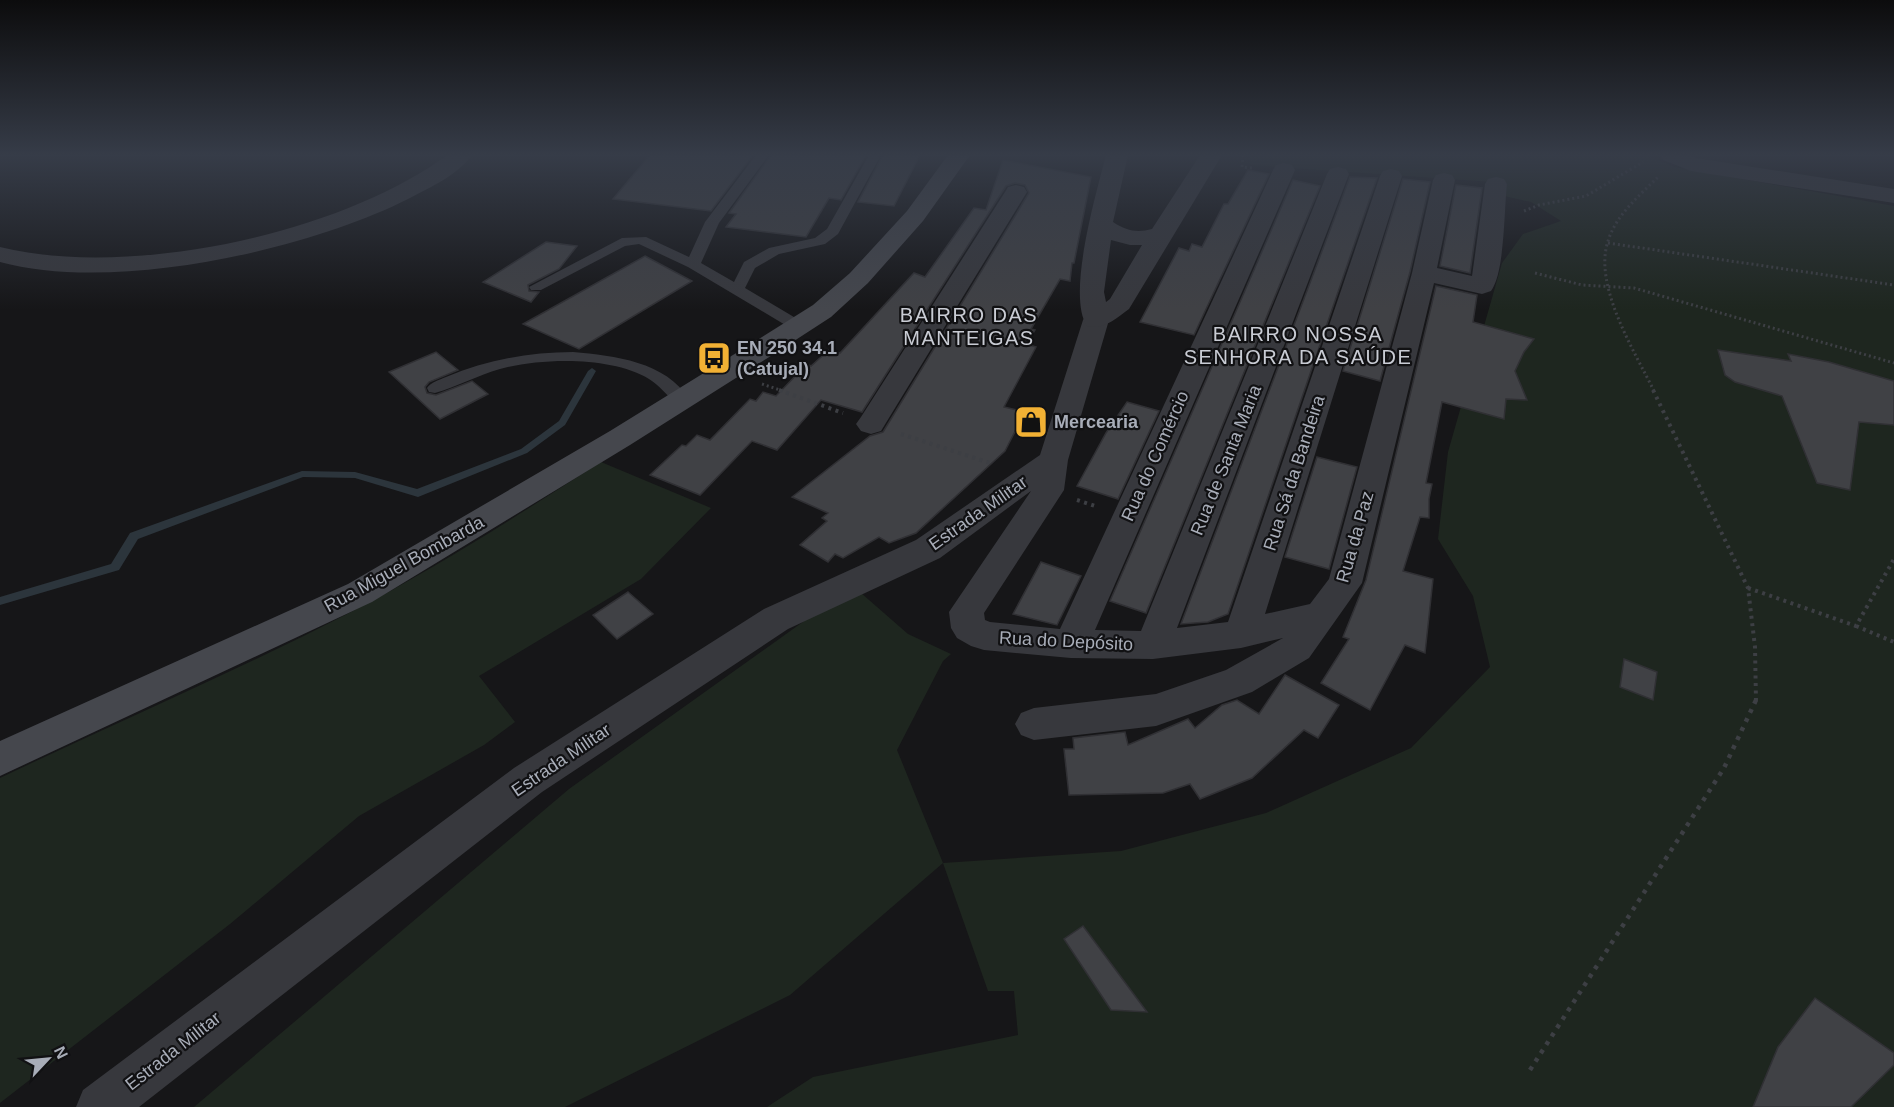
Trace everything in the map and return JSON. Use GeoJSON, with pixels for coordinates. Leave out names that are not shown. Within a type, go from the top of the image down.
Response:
{"type":"FeatureCollection","features":[{"type":"Feature","properties":{"kind":"main road","name":"Rua Miguel Bombarda"},"geometry":{"type":"LineString","coordinates":[[0,759],[360,593],[682,400],[822,310],[859,278],[922,207]]}},
{"type":"Feature","properties":{"kind":"street"},"geometry":{"type":"LineString","coordinates":[[0,254],[19,260],[94,266],[180,258],[265,243],[350,216],[370,207]]}},
{"type":"Feature","properties":{"kind":"street"},"geometry":{"type":"LineString","coordinates":[[871,424],[1007,207]]}},
{"type":"Feature","properties":{"kind":"street"},"geometry":{"type":"LineString","coordinates":[[1053,460],[1096,320],[1091,292],[1105,207]]}},
{"type":"Feature","properties":{"kind":"street"},"geometry":{"type":"LineString","coordinates":[[1096,320],[1120,304],[1178,207]]}},
{"type":"Feature","properties":{"kind":"street","name":"Rua do Comércio"},"geometry":{"type":"LineString","coordinates":[[1071,644],[1268,207]]}},
{"type":"Feature","properties":{"kind":"street","name":"Rua de Santa Maria"},"geometry":{"type":"LineString","coordinates":[[1153,645],[1325,207]]}},
{"type":"Feature","properties":{"kind":"street","name":"Rua Sá da Bandeira"},"geometry":{"type":"LineString","coordinates":[[1241,633],[1381,207]]}},
{"type":"Feature","properties":{"kind":"street","name":"Rua da Paz"},"geometry":{"type":"LineString","coordinates":[[1034,724],[1156,710],[1239,681],[1296,648],[1345,583],[1424,273],[1438,207]]}},
{"type":"Feature","properties":{"kind":"street"},"geometry":{"type":"LineString","coordinates":[[1424,273],[1482,286],[1490,257],[1495,207]]}},
{"type":"Feature","properties":{"kind":"street"},"geometry":{"type":"LineString","coordinates":[[1101,224],[1117,236],[1131,239],[1144,239],[1161,234]]}},
{"type":"Feature","properties":{"kind":"street","name":"Rua do Depósito"},"geometry":{"type":"LineString","coordinates":[[1053,460],[1048,490],[966,612],[969,628],[984,636],[1071,644],[1153,645],[1241,633],[1321,615]]}},
{"type":"Feature","properties":{"kind":"street","name":"Estrada Militar"},"geometry":{"type":"LineString","coordinates":[[100,1107],[528,780],[776,619],[928,549],[1053,460]]}},
{"type":"Feature","properties":{"kind":"lane"},"geometry":{"type":"LineString","coordinates":[[693,264],[712,222],[724,207]]}},
{"type":"Feature","properties":{"kind":"lane"},"geometry":{"type":"LineString","coordinates":[[737,290],[749,265],[774,251],[820,241],[833,231],[846,207]]}},
{"type":"Feature","properties":{"kind":"lane"},"geometry":{"type":"LineString","coordinates":[[536,287],[622,242],[641,240],[693,264],[798,326]]}},
{"type":"Feature","properties":{"kind":"lane"},"geometry":{"type":"LineString","coordinates":[[435,388],[474,370],[515,359],[549,356],[620,362],[652,373],[682,400]]}},
{"type":"Feature","properties":{"kind":"path"},"geometry":{"type":"LineString","coordinates":[[1490,257],[1508,223],[1524,211],[1535,207]]}},
{"type":"Feature","properties":{"kind":"path"},"geometry":{"type":"LineString","coordinates":[[1530,1070],[1724,768],[1756,701],[1755,647],[1748,588],[1611,302],[1611,286],[1605,268],[1608,243],[1622,212],[1627,207]]}},
{"type":"Feature","properties":{"kind":"path"},"geometry":{"type":"LineString","coordinates":[[1608,243],[1894,285]]}},
{"type":"Feature","properties":{"kind":"path"},"geometry":{"type":"LineString","coordinates":[[1534,273],[1582,285],[1634,288],[1894,363]]}},
{"type":"Feature","properties":{"kind":"path"},"geometry":{"type":"LineString","coordinates":[[1856,626],[1894,559]]}},
{"type":"Feature","properties":{"kind":"path"},"geometry":{"type":"LineString","coordinates":[[1748,588],[1856,626],[1894,642]]}},
{"type":"Feature","properties":{"kind":"shaded area"},"geometry":{"type":"Polygon","coordinates":[[[1538,207],[1894,207],[1894,1107],[767,1107],[813,1077],[1018,1035],[1014,991],[988,991],[943,863],[1121,851],[1266,813],[1411,748],[1490,667],[1473,596],[1438,539],[1448,452],[1502,263],[1523,234],[1561,221],[1538,207]]]}},
{"type":"Feature","properties":{"kind":"shaded area"},"geometry":{"type":"Polygon","coordinates":[[[601,462],[711,508],[641,579],[479,676],[515,722],[484,745],[359,816],[230,924],[0,1103],[0,778],[353,611],[448,558],[601,462]]]}},
{"type":"Feature","properties":{"kind":"shaded area"},"geometry":{"type":"Polygon","coordinates":[[[861,593],[908,634],[951,654],[943,661],[897,750],[943,863],[790,995],[565,1107],[194,1107],[569,789],[821,609],[861,593]]]}},
{"type":"Feature","properties":{"kind":"building"},"geometry":{"type":"Polygon","coordinates":[[[676,207],[714,207],[711,211],[676,207]]]}},
{"type":"Feature","properties":{"kind":"building"},"geometry":{"type":"Polygon","coordinates":[[[734,207],[824,207],[806,237],[726,227],[736,214],[729,213],[734,207]]]}},
{"type":"Feature","properties":{"kind":"building"},"geometry":{"type":"Polygon","coordinates":[[[987,207],[993,207],[862,412],[821,400],[777,450],[752,441],[700,495],[650,475],[682,445],[686,446],[697,435],[710,440],[750,399],[756,401],[763,392],[776,396],[807,364],[811,366],[830,349],[840,353],[914,273],[925,277],[974,208],[986,210],[987,207]]]}},
{"type":"Feature","properties":{"kind":"building"},"geometry":{"type":"Polygon","coordinates":[[[1021,207],[1085,207],[1070,281],[1060,279],[1031,329],[1035,330],[1026,344],[1036,347],[1004,407],[1025,412],[1005,451],[916,533],[889,543],[879,537],[843,558],[835,554],[828,562],[800,545],[827,521],[822,518],[828,513],[792,497],[870,436],[883,432],[1021,207]]]}},
{"type":"Feature","properties":{"kind":"building"},"geometry":{"type":"Polygon","coordinates":[[[1223,207],[1254,207],[1194,335],[1140,322],[1179,248],[1189,251],[1192,244],[1202,247],[1223,207]]]}},
{"type":"Feature","properties":{"kind":"building"},"geometry":{"type":"Polygon","coordinates":[[[1281,207],[1312,207],[1146,613],[1110,601],[1281,207]]]}},
{"type":"Feature","properties":{"kind":"building"},"geometry":{"type":"Polygon","coordinates":[[[1339,207],[1367,207],[1228,614],[1208,622],[1181,624],[1339,207]]]}},
{"type":"Feature","properties":{"kind":"building"},"geometry":{"type":"Polygon","coordinates":[[[1394,207],[1425,207],[1410,272],[1380,381],[1343,371],[1394,207]]]}},
{"type":"Feature","properties":{"kind":"building"},"geometry":{"type":"Polygon","coordinates":[[[1452,207],[1479,207],[1470,273],[1440,266],[1452,207]]]}},
{"type":"Feature","properties":{"kind":"building"},"geometry":{"type":"Polygon","coordinates":[[[546,242],[577,246],[559,269],[528,285],[529,291],[539,292],[531,302],[483,282],[546,242]]]}},
{"type":"Feature","properties":{"kind":"building"},"geometry":{"type":"Polygon","coordinates":[[[645,256],[692,281],[579,349],[523,324],[645,256]]]}},
{"type":"Feature","properties":{"kind":"building"},"geometry":{"type":"Polygon","coordinates":[[[1436,286],[1477,295],[1473,322],[1534,339],[1524,352],[1515,371],[1527,400],[1506,399],[1504,419],[1442,402],[1426,483],[1432,484],[1429,518],[1420,517],[1403,571],[1433,579],[1425,653],[1405,645],[1370,710],[1321,683],[1349,639],[1343,637],[1366,580],[1436,286]]]}},
{"type":"Feature","properties":{"kind":"building"},"geometry":{"type":"Polygon","coordinates":[[[1718,350],[1791,361],[1788,354],[1829,362],[1894,381],[1894,425],[1859,422],[1850,490],[1817,483],[1782,396],[1735,382],[1725,375],[1718,350]]]}},
{"type":"Feature","properties":{"kind":"building"},"geometry":{"type":"Polygon","coordinates":[[[436,352],[458,370],[429,382],[425,387],[427,393],[436,395],[472,381],[488,394],[440,419],[389,372],[436,352]]]}},
{"type":"Feature","properties":{"kind":"building"},"geometry":{"type":"Polygon","coordinates":[[[1127,402],[1159,411],[1118,499],[1077,486],[1106,433],[1127,402]]]}},
{"type":"Feature","properties":{"kind":"building"},"geometry":{"type":"Polygon","coordinates":[[[1317,457],[1357,467],[1329,569],[1285,557],[1317,457]]]}},
{"type":"Feature","properties":{"kind":"building"},"geometry":{"type":"Polygon","coordinates":[[[1041,562],[1081,576],[1057,625],[1013,614],[1041,562]]]}},
{"type":"Feature","properties":{"kind":"building"},"geometry":{"type":"Polygon","coordinates":[[[628,592],[653,614],[617,639],[593,615],[628,592]]]}},
{"type":"Feature","properties":{"kind":"building"},"geometry":{"type":"Polygon","coordinates":[[[1624,659],[1657,672],[1653,700],[1620,687],[1624,659]]]}},
{"type":"Feature","properties":{"kind":"building"},"geometry":{"type":"Polygon","coordinates":[[[1285,675],[1339,705],[1318,738],[1304,730],[1252,778],[1200,799],[1190,784],[1163,793],[1069,795],[1064,749],[1074,749],[1073,738],[1125,732],[1128,745],[1188,719],[1195,728],[1222,705],[1237,700],[1259,714],[1285,675]]]}},
{"type":"Feature","properties":{"kind":"building"},"geometry":{"type":"Polygon","coordinates":[[[1083,926],[1147,1012],[1111,1010],[1064,939],[1083,926]]]}},
{"type":"Feature","properties":{"kind":"building"},"geometry":{"type":"Polygon","coordinates":[[[1815,998],[1894,1053],[1894,1065],[1851,1107],[1753,1107],[1778,1047],[1815,998]]]}},
{"type":"Feature","properties":{"kind":"waterway"},"geometry":{"type":"LineString","coordinates":[[0,601],[115,567],[134,536],[302,474],[355,475],[418,493],[524,451],[562,423],[592,371]]}},
{"type":"Feature","properties":{"kind":"place","name":"EN 250 34.1 (Catujal)"},"geometry":{"type":"Point","coordinates":[714,358]}},
{"type":"Feature","properties":{"kind":"place","name":"Mercearia"},"geometry":{"type":"Point","coordinates":[1031,422]}},
{"type":"Feature","properties":{"kind":"district","name":"BAIRRO DAS MANTEIGAS"},"geometry":{"type":"Point","coordinates":[969,326]}},
{"type":"Feature","properties":{"kind":"district","name":"BAIRRO NOSSA SENHORA DA SAÚDE"},"geometry":{"type":"Point","coordinates":[1298,346]}}]}
